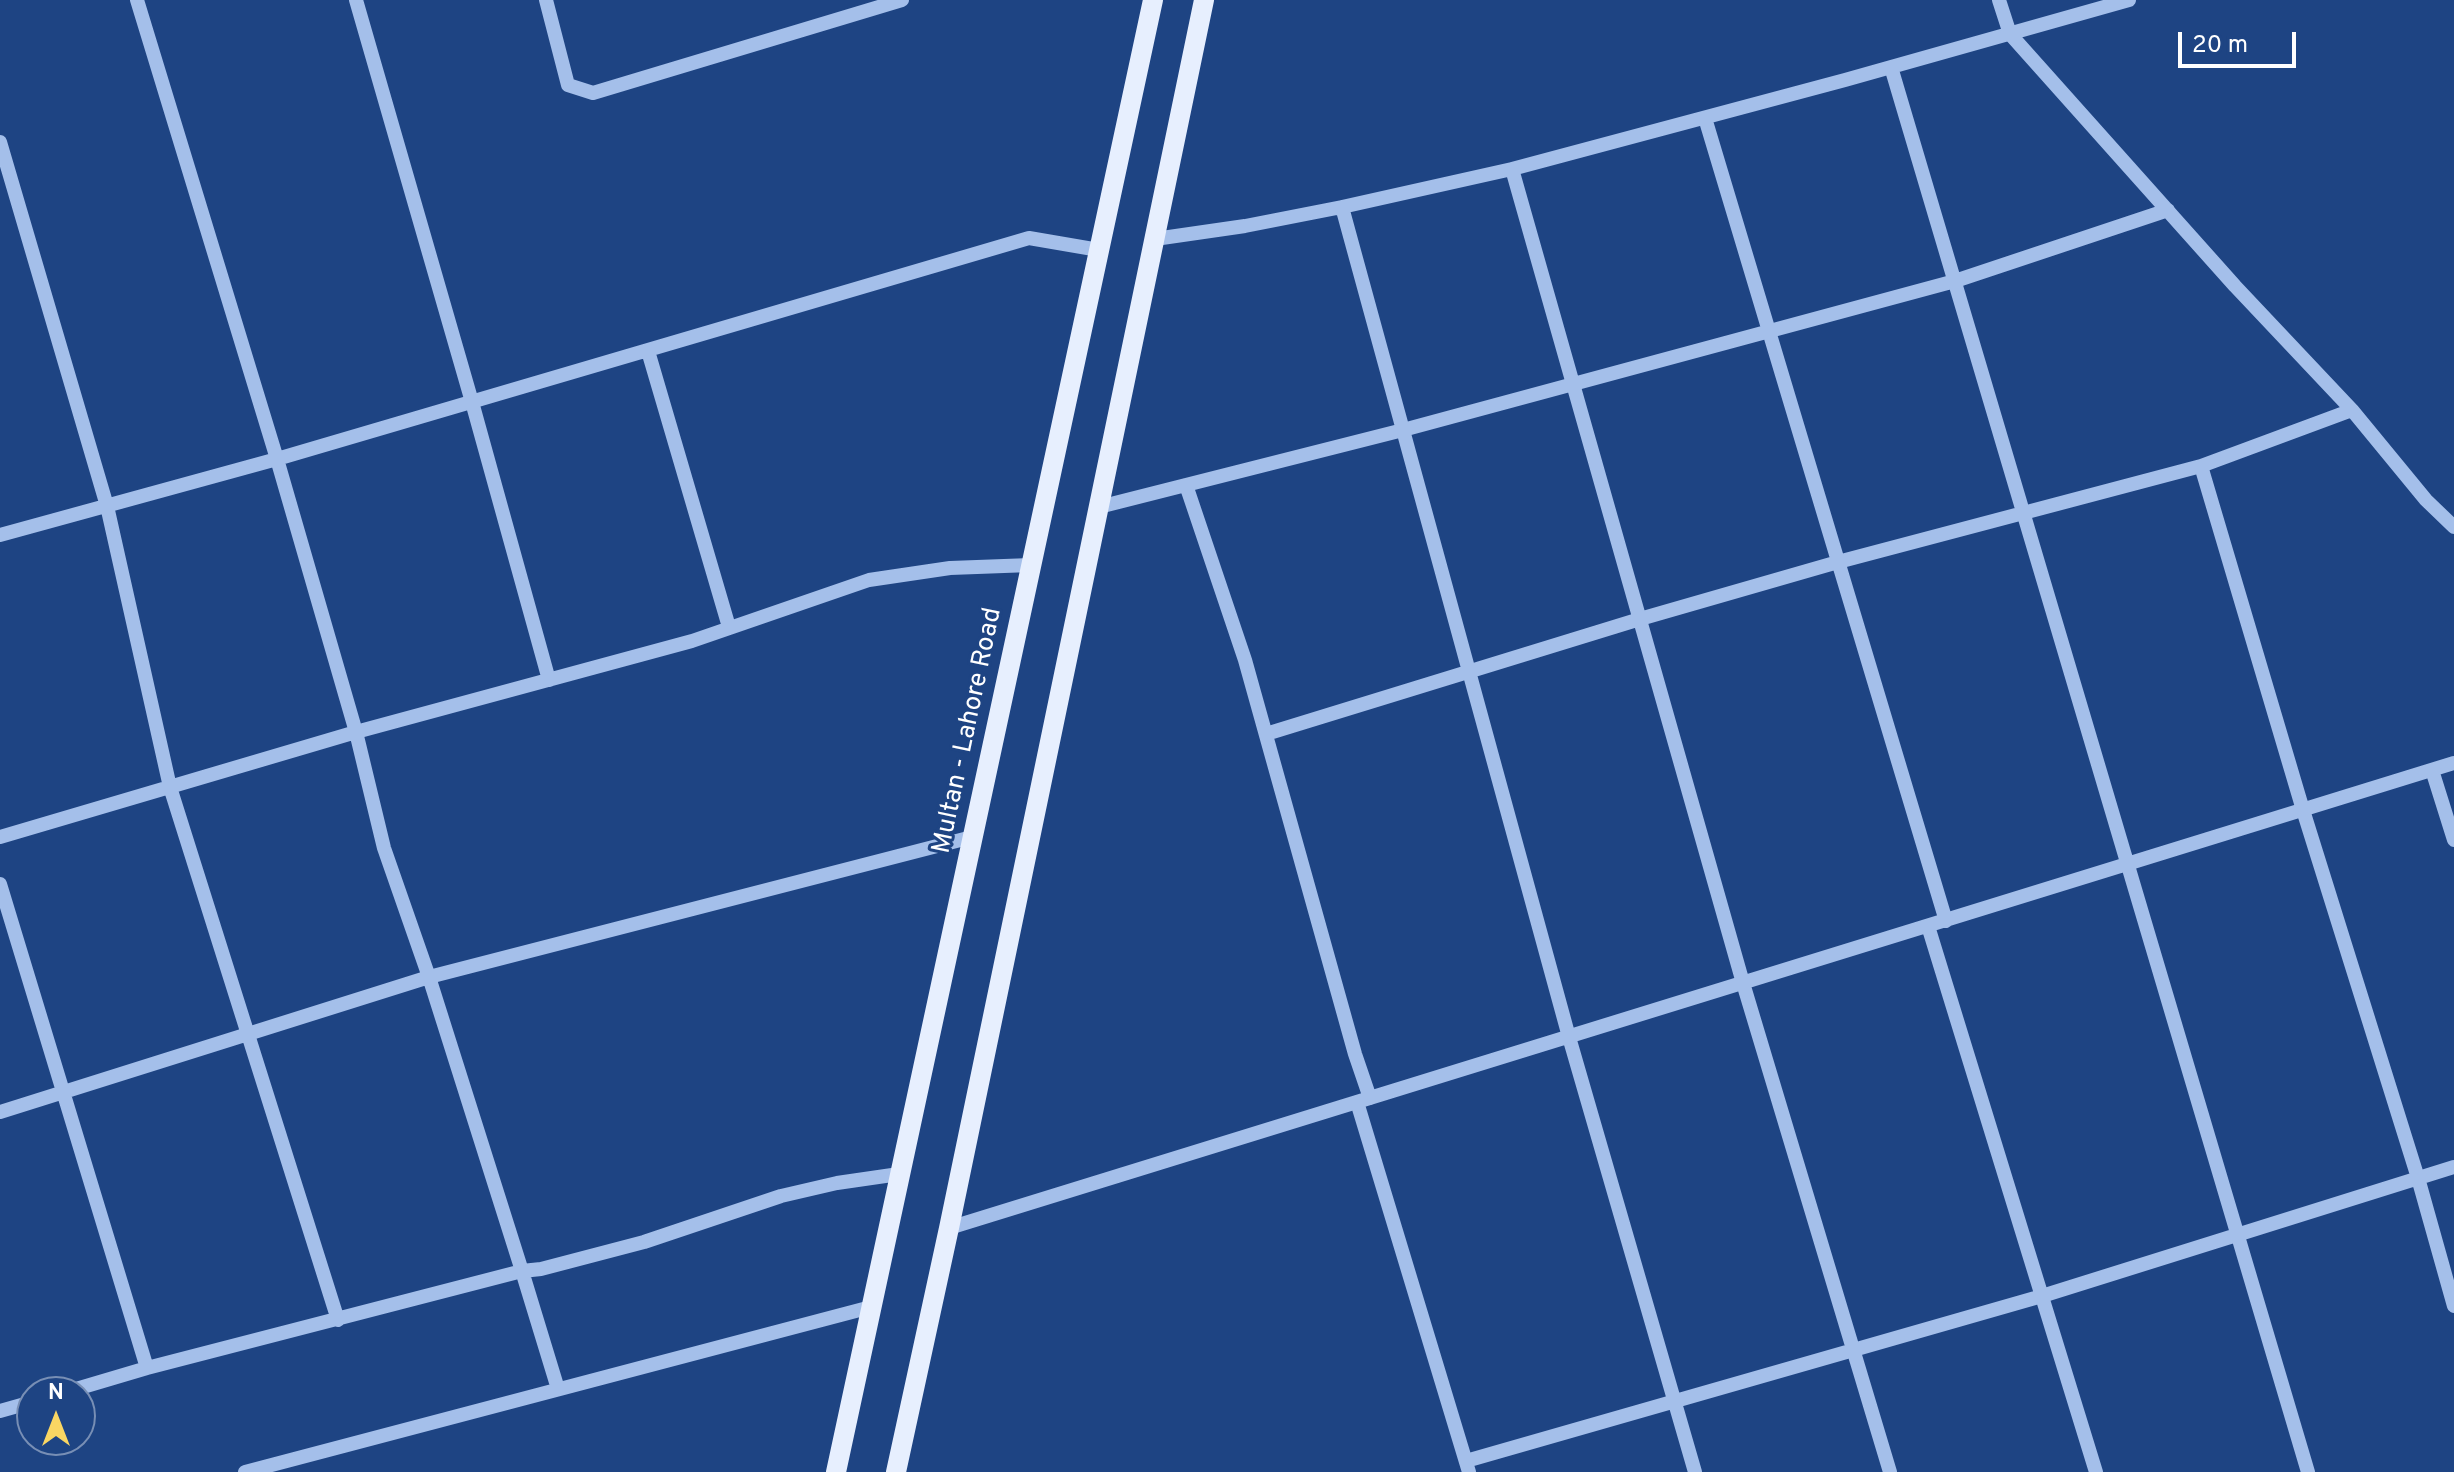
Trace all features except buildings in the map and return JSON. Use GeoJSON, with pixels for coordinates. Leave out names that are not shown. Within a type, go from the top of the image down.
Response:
{"type":"FeatureCollection","features":[{"type":"Feature","properties":{"kind":"main road","name":"Multan - Lahore Road"},"geometry":{"type":"LineString","coordinates":[[836,1472],[1153,0]]}},
{"type":"Feature","properties":{"kind":"main road"},"geometry":{"type":"LineString","coordinates":[[896,1472],[1204,0]]}},
{"type":"Feature","properties":{"kind":"street"},"geometry":{"type":"LineString","coordinates":[[137,0],[277,459],[356,732],[384,848],[429,977],[558,1389]]}},
{"type":"Feature","properties":{"kind":"street"},"geometry":{"type":"LineString","coordinates":[[356,0],[549,680]]}},
{"type":"Feature","properties":{"kind":"street"},"geometry":{"type":"LineString","coordinates":[[546,0],[568,85],[593,93],[902,0]]}},
{"type":"Feature","properties":{"kind":"street"},"geometry":{"type":"LineString","coordinates":[[1999,0],[2010,34],[2352,410],[2426,500],[2454,527]]}},
{"type":"Feature","properties":{"kind":"street"},"geometry":{"type":"LineString","coordinates":[[1155,239],[1342,207],[1512,169],[2129,0]]}},
{"type":"Feature","properties":{"kind":"street"},"geometry":{"type":"LineString","coordinates":[[1891,67],[2308,1472]]}},
{"type":"Feature","properties":{"kind":"street"},"geometry":{"type":"LineString","coordinates":[[1705,118],[1946,921]]}},
{"type":"Feature","properties":{"kind":"street"},"geometry":{"type":"LineString","coordinates":[[0,142],[107,506],[170,787],[338,1320]]}},
{"type":"Feature","properties":{"kind":"street"},"geometry":{"type":"LineString","coordinates":[[1512,169],[1743,983],[1890,1472]]}},
{"type":"Feature","properties":{"kind":"street"},"geometry":{"type":"LineString","coordinates":[[1342,207],[1569,1037],[1695,1472]]}},
{"type":"Feature","properties":{"kind":"street"},"geometry":{"type":"LineString","coordinates":[[1099,507],[1403,430],[1955,281],[2168,210]]}},
{"type":"Feature","properties":{"kind":"street"},"geometry":{"type":"LineString","coordinates":[[0,535],[277,459],[1029,238],[1099,250]]}},
{"type":"Feature","properties":{"kind":"street"},"geometry":{"type":"LineString","coordinates":[[648,351],[729,627]]}},
{"type":"Feature","properties":{"kind":"street"},"geometry":{"type":"LineString","coordinates":[[1266,734],[1640,619],[1838,562],[2201,466],[2352,410]]}},
{"type":"Feature","properties":{"kind":"street"},"geometry":{"type":"LineString","coordinates":[[2201,466],[2454,1303]]}},
{"type":"Feature","properties":{"kind":"street"},"geometry":{"type":"LineString","coordinates":[[1186,485],[1245,660],[1467,1467],[1675,1400],[2042,1296],[2454,1167]]}},
{"type":"Feature","properties":{"kind":"street"},"geometry":{"type":"LineString","coordinates":[[0,837],[356,732],[692,641],[869,580],[950,568],[1031,565]]}},
{"type":"Feature","properties":{"kind":"street"},"geometry":{"type":"LineString","coordinates":[[949,1228],[2454,763]]}},
{"type":"Feature","properties":{"kind":"street"},"geometry":{"type":"LineString","coordinates":[[2432,770],[2454,840]]}},
{"type":"Feature","properties":{"kind":"street"},"geometry":{"type":"LineString","coordinates":[[0,1112],[429,977],[972,837]]}},
{"type":"Feature","properties":{"kind":"street"},"geometry":{"type":"LineString","coordinates":[[0,884],[147,1368]]}},
{"type":"Feature","properties":{"kind":"street"},"geometry":{"type":"LineString","coordinates":[[1928,926],[2096,1472]]}},
{"type":"Feature","properties":{"kind":"street"},"geometry":{"type":"LineString","coordinates":[[96,1383],[644,1242],[781,1196],[837,1183],[899,1174]]}},
{"type":"Feature","properties":{"kind":"street"},"geometry":{"type":"LineString","coordinates":[[245,1472],[871,1307]]}}]}
